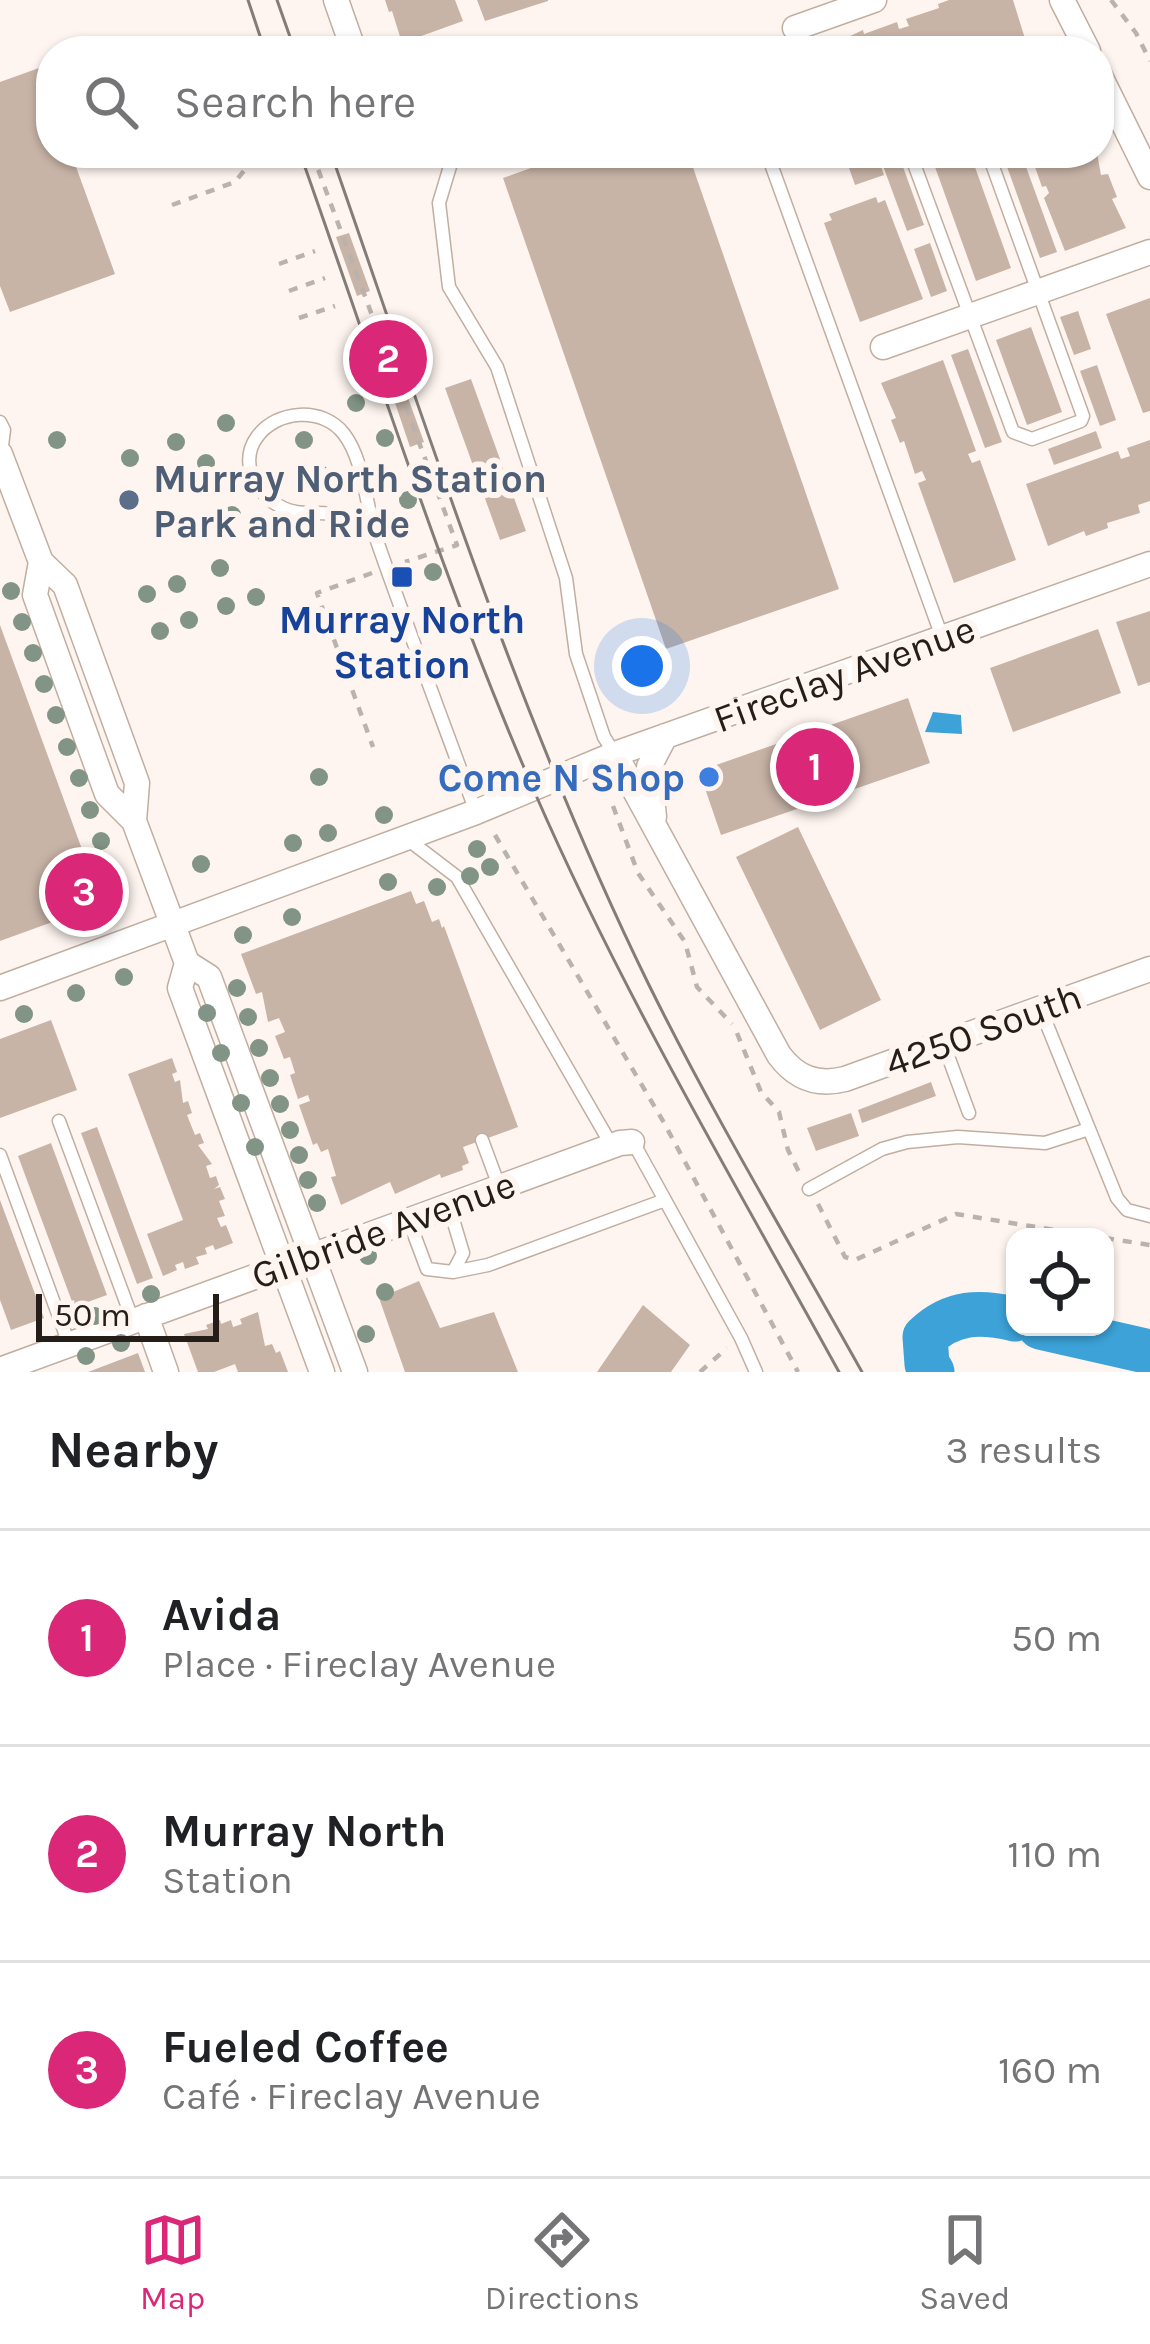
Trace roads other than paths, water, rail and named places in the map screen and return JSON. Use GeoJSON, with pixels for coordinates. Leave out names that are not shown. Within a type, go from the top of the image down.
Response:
{"type":"FeatureCollection","features":[{"type":"Feature","properties":{"kind":"street"},"geometry":{"type":"LineString","coordinates":[[336,0],[349,36]]}},
{"type":"Feature","properties":{"kind":"street"},"geometry":{"type":"LineString","coordinates":[[795,28],[874,0]]}},
{"type":"Feature","properties":{"kind":"street"},"geometry":{"type":"LineString","coordinates":[[1062,0],[1080,36]]}},
{"type":"Feature","properties":{"kind":"street"},"geometry":{"type":"LineString","coordinates":[[1114,104],[1150,177]]}},
{"type":"Feature","properties":{"kind":"street"},"geometry":{"type":"LineString","coordinates":[[883,346],[1150,252]]}},
{"type":"Feature","properties":{"kind":"street"},"geometry":{"type":"LineString","coordinates":[[0,454],[41,562],[34,595],[107,794],[134,821],[187,963],[181,988],[322,1372]]}},
{"type":"Feature","properties":{"kind":"street","name":"Fireclay Avenue"},"geometry":{"type":"LineString","coordinates":[[0,988],[476,812],[615,754],[1150,564]]}},
{"type":"Feature","properties":{"kind":"street"},"geometry":{"type":"LineString","coordinates":[[654,820],[649,767],[665,736]]}},
{"type":"Feature","properties":{"kind":"street"},"geometry":{"type":"LineString","coordinates":[[615,754],[643,809],[654,820]]}},
{"type":"Feature","properties":{"kind":"street","name":"4250 South"},"geometry":{"type":"LineString","coordinates":[[654,820],[779,1055],[799,1075],[814,1081],[845,1079],[1150,969]]}},
{"type":"Feature","properties":{"kind":"street"},"geometry":{"type":"LineString","coordinates":[[187,963],[208,977],[355,1372]]}},
{"type":"Feature","properties":{"kind":"street","name":"Gilbride Avenue"},"geometry":{"type":"LineString","coordinates":[[2,1363],[69,1344],[622,1143]]}},
{"type":"Feature","properties":{"kind":"street"},"geometry":{"type":"LineString","coordinates":[[139,1318],[166,1372]]}},
{"type":"Feature","properties":{"kind":"lane"},"geometry":{"type":"LineString","coordinates":[[450,168],[440,203],[449,287],[497,367],[566,578],[576,654],[604,737],[615,754]]}},
{"type":"Feature","properties":{"kind":"lane"},"geometry":{"type":"LineString","coordinates":[[771,168],[942,638]]}},
{"type":"Feature","properties":{"kind":"lane"},"geometry":{"type":"LineString","coordinates":[[915,168],[1013,432],[1032,439],[1081,421],[1082,416],[994,168]]}},
{"type":"Feature","properties":{"kind":"lane"},"geometry":{"type":"LineString","coordinates":[[374,531],[346,516],[296,512],[261,492],[249,472],[250,448],[261,431],[295,415],[315,415],[346,436],[374,531],[476,812]]}},
{"type":"Feature","properties":{"kind":"lane"},"geometry":{"type":"LineString","coordinates":[[0,422],[4,430],[0,454]]}},
{"type":"Feature","properties":{"kind":"lane"},"geometry":{"type":"LineString","coordinates":[[406,838],[457,877],[622,1143],[665,1200],[741,1337],[752,1370]]}},
{"type":"Feature","properties":{"kind":"lane"},"geometry":{"type":"LineString","coordinates":[[1040,1009],[1117,1198],[1127,1210],[1150,1216]]}},
{"type":"Feature","properties":{"kind":"lane"},"geometry":{"type":"LineString","coordinates":[[943,1043],[969,1113]]}},
{"type":"Feature","properties":{"kind":"lane"},"geometry":{"type":"LineString","coordinates":[[59,1121],[139,1318]]}},
{"type":"Feature","properties":{"kind":"lane"},"geometry":{"type":"LineString","coordinates":[[809,1189],[882,1149],[908,1142],[958,1137],[1045,1143],[1089,1130]]}},
{"type":"Feature","properties":{"kind":"lane"},"geometry":{"type":"LineString","coordinates":[[482,1140],[500,1187]]}},
{"type":"Feature","properties":{"kind":"lane"},"geometry":{"type":"LineString","coordinates":[[0,1155],[69,1344]]}},
{"type":"Feature","properties":{"kind":"lane"},"geometry":{"type":"LineString","coordinates":[[409,1221],[427,1269],[453,1273],[488,1265],[665,1200]]}},
{"type":"Feature","properties":{"kind":"lane"},"geometry":{"type":"LineString","coordinates":[[448,1206],[463,1252],[453,1273]]}},
{"type":"Feature","properties":{"kind":"water"},"geometry":{"type":"Polygon","coordinates":[[[933,712],[961,715],[962,734],[925,732],[933,712]]]}},
{"type":"Feature","properties":{"kind":"waterway"},"geometry":{"type":"LineString","coordinates":[[932,1372],[925,1337],[935,1328],[967,1315],[1006,1318]]}},
{"type":"Feature","properties":{"kind":"waterway"},"geometry":{"type":"LineString","coordinates":[[1080,1336],[1150,1352]]}},
{"type":"Feature","properties":{"kind":"tram line"},"geometry":{"type":"LineString","coordinates":[[248,0],[260,36]]}},
{"type":"Feature","properties":{"kind":"tram line"},"geometry":{"type":"LineString","coordinates":[[277,0],[290,36]]}},
{"type":"Feature","properties":{"kind":"tram line"},"geometry":{"type":"LineString","coordinates":[[305,168],[441,556],[535,793],[642,1014],[839,1372]]}},
{"type":"Feature","properties":{"kind":"tram line"},"geometry":{"type":"LineString","coordinates":[[336,168],[477,572],[601,882],[699,1081],[862,1372]]}},
{"type":"Feature","properties":{"kind":"place","name":"Murray North"},"geometry":{"type":"Point","coordinates":[388,359]}},
{"type":"Feature","properties":{"kind":"place","name":"Murray North Station Park and Ride"},"geometry":{"type":"Point","coordinates":[129,500]}},
{"type":"Feature","properties":{"kind":"place","name":"Murray North Station"},"geometry":{"type":"Point","coordinates":[402,577]}},
{"type":"Feature","properties":{"kind":"place","name":"Avida"},"geometry":{"type":"Point","coordinates":[815,767]}},
{"type":"Feature","properties":{"kind":"place","name":"Come N Shop"},"geometry":{"type":"Point","coordinates":[709,777]}},
{"type":"Feature","properties":{"kind":"place","name":"Fueled Coffee"},"geometry":{"type":"Point","coordinates":[84,892]}}]}
